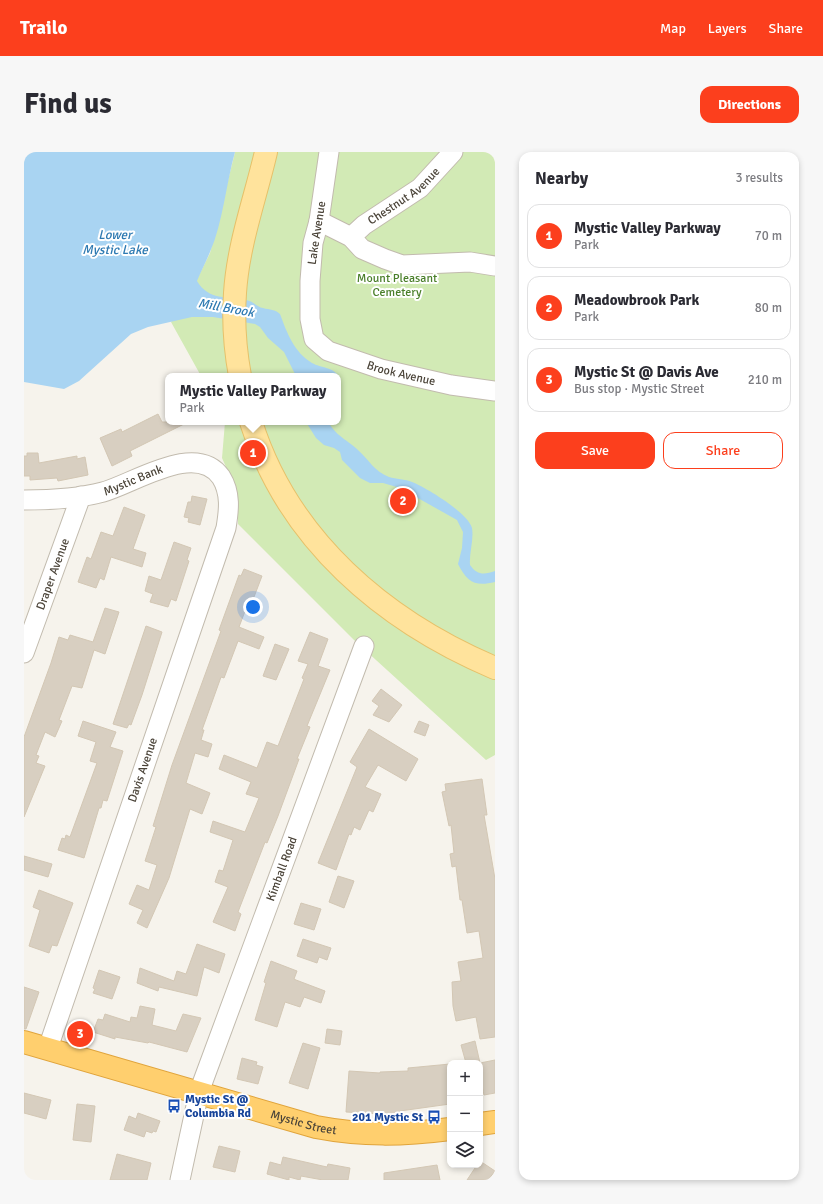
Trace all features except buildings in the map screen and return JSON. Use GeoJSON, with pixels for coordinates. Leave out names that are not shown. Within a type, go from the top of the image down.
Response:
{"type":"FeatureCollection","features":[{"type":"Feature","properties":{"kind":"highway","name":"Mystic Street"},"geometry":{"type":"LineString","coordinates":[[24,1042],[199,1092],[303,1124],[329,1130],[395,1135],[447,1129]]}},
{"type":"Feature","properties":{"kind":"highway"},"geometry":{"type":"LineString","coordinates":[[483,1124],[495,1122]]}},
{"type":"Feature","properties":{"kind":"main road"},"geometry":{"type":"LineString","coordinates":[[240,373],[234,328],[235,292],[245,234],[266,152]]}},
{"type":"Feature","properties":{"kind":"main road"},"geometry":{"type":"LineString","coordinates":[[252,425],[258,444],[279,486],[300,520],[333,560],[379,602],[407,621],[434,638],[495,668]]}},
{"type":"Feature","properties":{"kind":"street","name":"Lake Avenue"},"geometry":{"type":"LineString","coordinates":[[314,339],[310,319],[310,281],[313,243],[319,221],[329,152]]}},
{"type":"Feature","properties":{"kind":"street","name":"Chestnut Avenue"},"geometry":{"type":"LineString","coordinates":[[351,236],[364,225],[420,188],[453,152]]}},
{"type":"Feature","properties":{"kind":"street"},"geometry":{"type":"LineString","coordinates":[[319,221],[351,236],[362,249],[402,265],[470,262],[495,266]]}},
{"type":"Feature","properties":{"kind":"street","name":"Brook Avenue"},"geometry":{"type":"LineString","coordinates":[[314,339],[328,351],[381,369],[451,385],[495,391]]}},
{"type":"Feature","properties":{"kind":"street","name":"Mystic Bank"},"geometry":{"type":"LineString","coordinates":[[24,500],[81,496],[121,487],[169,466],[190,463],[202,463],[211,466],[220,477],[227,491]]}},
{"type":"Feature","properties":{"kind":"street","name":"Davis Avenue"},"geometry":{"type":"LineString","coordinates":[[48,1048],[226,528],[229,502],[227,491]]}},
{"type":"Feature","properties":{"kind":"street","name":"Draper Avenue"},"geometry":{"type":"LineString","coordinates":[[24,652],[81,496]]}},
{"type":"Feature","properties":{"kind":"street","name":"Kimball Road"},"geometry":{"type":"LineString","coordinates":[[180,1180],[199,1092],[364,646]]}},
{"type":"Feature","properties":{"kind":"green space","name":"Mount Pleasant Cemetery"},"geometry":{"type":"Polygon","coordinates":[[[235,152],[495,152],[495,755],[486,760],[354,640],[238,524],[238,512],[234,485],[222,458],[225,425],[341,425],[341,373],[199,373],[171,322],[186,301],[210,253],[235,152]]]}},
{"type":"Feature","properties":{"kind":"water","name":"Lower Mystic Lake"},"geometry":{"type":"Polygon","coordinates":[[[24,152],[235,152],[218,228],[210,252],[197,281],[207,292],[213,295],[248,301],[278,312],[292,342],[300,353],[312,363],[331,369],[336,373],[294,373],[284,352],[268,338],[260,327],[255,324],[213,317],[192,317],[148,327],[131,334],[79,381],[64,389],[24,382],[24,152]]]}},
{"type":"Feature","properties":{"kind":"water"},"geometry":{"type":"Polygon","coordinates":[[[308,425],[330,425],[335,432],[363,454],[379,472],[389,477],[409,481],[419,485],[437,495],[455,508],[469,522],[472,528],[470,565],[475,571],[481,573],[495,571],[495,582],[482,584],[472,582],[461,570],[458,564],[462,548],[463,532],[457,520],[400,488],[383,483],[370,483],[360,478],[342,460],[340,452],[334,448],[324,445],[316,438],[308,425]]]}},
{"type":"Feature","properties":{"kind":"place","name":"Mystic Valley Parkway"},"geometry":{"type":"Point","coordinates":[253,453]}},
{"type":"Feature","properties":{"kind":"place","name":"Meadowbrook Park"},"geometry":{"type":"Point","coordinates":[403,501]}},
{"type":"Feature","properties":{"kind":"place","name":"Mystic St @ Davis Ave"},"geometry":{"type":"Point","coordinates":[80,1034]}},
{"type":"Feature","properties":{"kind":"place","name":"Mystic St @ Columbia Rd"},"geometry":{"type":"Point","coordinates":[174,1106]}},
{"type":"Feature","properties":{"kind":"place","name":"201 Mystic St"},"geometry":{"type":"Point","coordinates":[434,1117]}},
{"type":"Feature","properties":{"kind":"water label","name":"Mill Brook"},"geometry":{"type":"Point","coordinates":[226,308]}}]}
